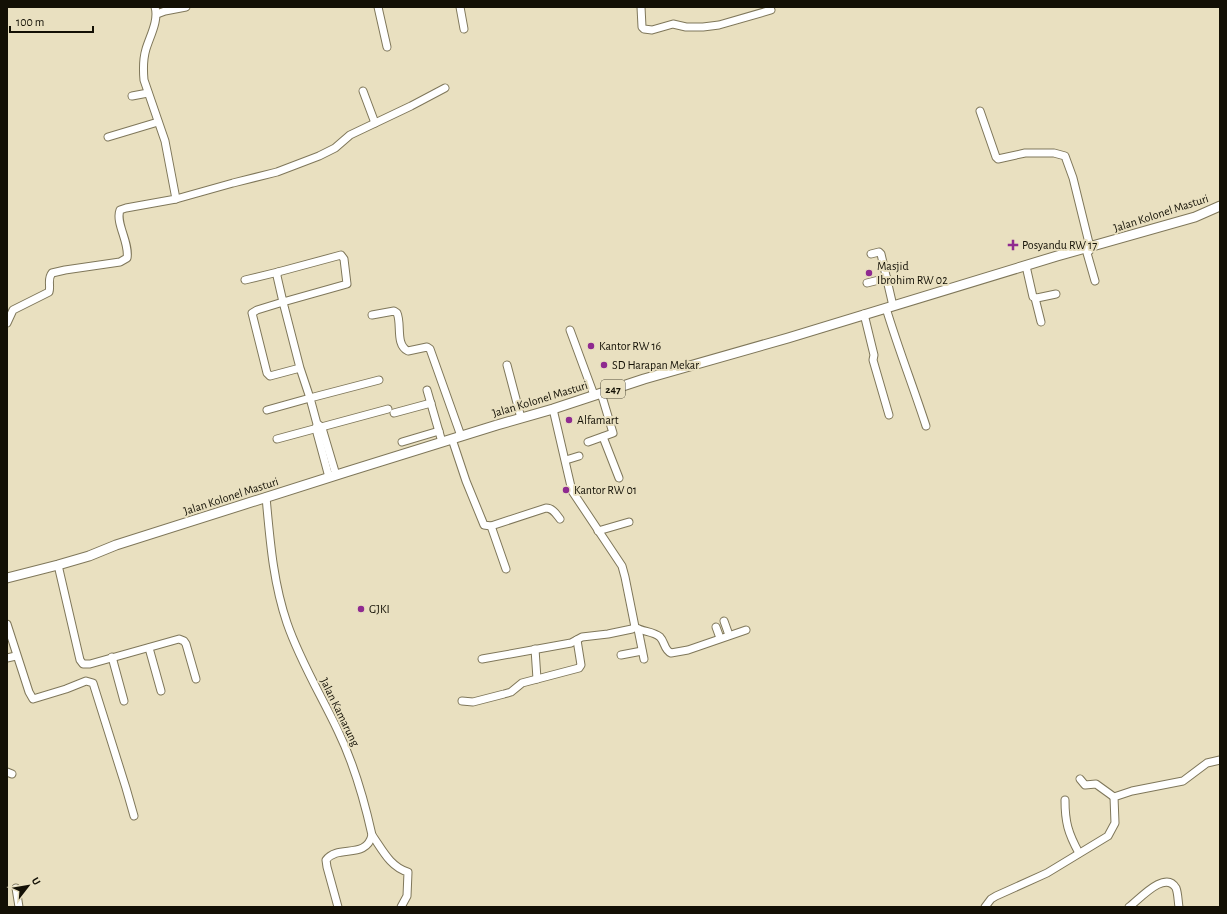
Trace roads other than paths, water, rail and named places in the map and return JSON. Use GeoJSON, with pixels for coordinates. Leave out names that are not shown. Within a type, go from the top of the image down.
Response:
{"type":"FeatureCollection","features":[{"type":"Feature","properties":{"kind":"main road","name":"Jalan Kolonel Masturi"},"geometry":{"type":"LineString","coordinates":[[7,578],[89,556],[116,545],[456,437],[864,314],[1194,217],[1220,206]]}},
{"type":"Feature","properties":{"kind":"street"},"geometry":{"type":"LineString","coordinates":[[176,199],[167,149],[144,80],[144,61],[156,11],[186,7]]}},
{"type":"Feature","properties":{"kind":"street"},"geometry":{"type":"LineString","coordinates":[[378,7],[386,47]]}},
{"type":"Feature","properties":{"kind":"street"},"geometry":{"type":"LineString","coordinates":[[460,7],[464,29]]}},
{"type":"Feature","properties":{"kind":"street"},"geometry":{"type":"LineString","coordinates":[[640,7],[642,27],[644,29],[652,30],[673,24],[698,27],[719,25],[771,10]]}},
{"type":"Feature","properties":{"kind":"street"},"geometry":{"type":"LineString","coordinates":[[7,323],[13,310],[49,292],[49,279],[52,273],[120,262],[127,258],[126,245],[119,219],[120,210],[176,199],[233,182],[277,172],[326,153],[335,148],[350,135],[445,88]]}},
{"type":"Feature","properties":{"kind":"street"},"geometry":{"type":"LineString","coordinates":[[363,90],[375,123]]}},
{"type":"Feature","properties":{"kind":"street"},"geometry":{"type":"LineString","coordinates":[[132,96],[148,92]]}},
{"type":"Feature","properties":{"kind":"street"},"geometry":{"type":"LineString","coordinates":[[980,111],[998,159],[1025,152],[1054,153],[1065,156],[1072,173],[1090,247],[1090,250],[1087,253],[1095,281]]}},
{"type":"Feature","properties":{"kind":"street"},"geometry":{"type":"LineString","coordinates":[[108,137],[158,122]]}},
{"type":"Feature","properties":{"kind":"street"},"geometry":{"type":"LineString","coordinates":[[871,254],[879,252],[881,254],[887,278],[895,338],[926,426]]}},
{"type":"Feature","properties":{"kind":"street"},"geometry":{"type":"LineString","coordinates":[[245,280],[340,255],[344,259],[347,282],[346,285],[253,311],[252,316],[268,375],[300,368]]}},
{"type":"Feature","properties":{"kind":"street"},"geometry":{"type":"LineString","coordinates":[[1026,266],[1033,297],[1035,298],[1041,322]]}},
{"type":"Feature","properties":{"kind":"street"},"geometry":{"type":"LineString","coordinates":[[278,272],[277,276],[300,368],[332,476]]}},
{"type":"Feature","properties":{"kind":"street"},"geometry":{"type":"LineString","coordinates":[[867,283],[887,278]]}},
{"type":"Feature","properties":{"kind":"street"},"geometry":{"type":"LineString","coordinates":[[1035,298],[1056,294]]}},
{"type":"Feature","properties":{"kind":"street"},"geometry":{"type":"LineString","coordinates":[[372,315],[394,311],[397,313],[401,343],[404,349],[408,351],[427,347],[430,349],[481,521],[484,525],[491,526],[546,508],[551,508],[560,519]]}},
{"type":"Feature","properties":{"kind":"street"},"geometry":{"type":"LineString","coordinates":[[864,314],[874,355],[873,360],[889,414]]}},
{"type":"Feature","properties":{"kind":"street"},"geometry":{"type":"LineString","coordinates":[[570,330],[613,433],[588,442]]}},
{"type":"Feature","properties":{"kind":"street"},"geometry":{"type":"LineString","coordinates":[[507,365],[521,418]]}},
{"type":"Feature","properties":{"kind":"street"},"geometry":{"type":"LineString","coordinates":[[267,410],[379,380]]}},
{"type":"Feature","properties":{"kind":"street"},"geometry":{"type":"LineString","coordinates":[[427,390],[439,443]]}},
{"type":"Feature","properties":{"kind":"street"},"geometry":{"type":"LineString","coordinates":[[277,439],[318,427],[431,403]]}},
{"type":"Feature","properties":{"kind":"street"},"geometry":{"type":"LineString","coordinates":[[553,409],[572,491],[623,570],[644,659]]}},
{"type":"Feature","properties":{"kind":"street"},"geometry":{"type":"LineString","coordinates":[[402,442],[436,432]]}},
{"type":"Feature","properties":{"kind":"street"},"geometry":{"type":"LineString","coordinates":[[603,437],[619,478]]}},
{"type":"Feature","properties":{"kind":"street"},"geometry":{"type":"LineString","coordinates":[[566,460],[579,456]]}},
{"type":"Feature","properties":{"kind":"street","name":"Jalan Kamarung"},"geometry":{"type":"LineString","coordinates":[[266,497],[275,578],[287,623],[304,664],[350,757],[360,787],[372,835]]}},
{"type":"Feature","properties":{"kind":"street"},"geometry":{"type":"LineString","coordinates":[[598,531],[629,522]]}},
{"type":"Feature","properties":{"kind":"street"},"geometry":{"type":"LineString","coordinates":[[491,526],[506,569]]}},
{"type":"Feature","properties":{"kind":"street"},"geometry":{"type":"LineString","coordinates":[[58,565],[80,660],[86,665],[181,639],[186,644],[196,679]]}},
{"type":"Feature","properties":{"kind":"street"},"geometry":{"type":"LineString","coordinates":[[724,621],[729,635]]}},
{"type":"Feature","properties":{"kind":"street"},"geometry":{"type":"LineString","coordinates":[[7,624],[16,656],[29,692],[33,698],[44,696],[86,681],[92,683],[134,816]]}},
{"type":"Feature","properties":{"kind":"street"},"geometry":{"type":"LineString","coordinates":[[716,627],[720,638]]}},
{"type":"Feature","properties":{"kind":"street"},"geometry":{"type":"LineString","coordinates":[[482,659],[571,643],[582,637],[608,634],[636,628],[659,636],[667,651],[671,653],[688,650],[746,630]]}},
{"type":"Feature","properties":{"kind":"street"},"geometry":{"type":"LineString","coordinates":[[462,701],[473,702],[511,692],[522,683],[580,667],[577,640]]}},
{"type":"Feature","properties":{"kind":"street"},"geometry":{"type":"LineString","coordinates":[[149,648],[161,691]]}},
{"type":"Feature","properties":{"kind":"street"},"geometry":{"type":"LineString","coordinates":[[535,649],[537,679]]}},
{"type":"Feature","properties":{"kind":"street"},"geometry":{"type":"LineString","coordinates":[[621,655],[642,651]]}},
{"type":"Feature","properties":{"kind":"street"},"geometry":{"type":"LineString","coordinates":[[7,658],[16,656]]}},
{"type":"Feature","properties":{"kind":"street"},"geometry":{"type":"LineString","coordinates":[[112,657],[124,701]]}},
{"type":"Feature","properties":{"kind":"street"},"geometry":{"type":"LineString","coordinates":[[1114,797],[1132,791],[1183,781],[1207,763],[1220,760]]}},
{"type":"Feature","properties":{"kind":"street"},"geometry":{"type":"LineString","coordinates":[[1080,779],[1085,784],[1097,785],[1114,797]]}},
{"type":"Feature","properties":{"kind":"street"},"geometry":{"type":"LineString","coordinates":[[985,907],[991,899],[996,896],[1047,873],[1110,833],[1115,824],[1114,797]]}},
{"type":"Feature","properties":{"kind":"street"},"geometry":{"type":"LineString","coordinates":[[1064,800],[1066,824],[1079,853]]}},
{"type":"Feature","properties":{"kind":"street"},"geometry":{"type":"LineString","coordinates":[[338,907],[326,860],[336,853],[364,848],[370,842],[372,835]]}},
{"type":"Feature","properties":{"kind":"street"},"geometry":{"type":"LineString","coordinates":[[372,835],[393,864],[398,869],[408,872],[407,896],[402,907]]}},
{"type":"Feature","properties":{"kind":"street"},"geometry":{"type":"LineString","coordinates":[[1129,907],[1152,888],[1160,883],[1166,883],[1171,884],[1176,888],[1179,907]]}},
{"type":"Feature","properties":{"kind":"street"},"geometry":{"type":"LineString","coordinates":[[16,888],[19,907]]}},
{"type":"Feature","properties":{"kind":"place","name":"Posyandu RW 17"},"geometry":{"type":"Point","coordinates":[1013,245]}},
{"type":"Feature","properties":{"kind":"place","name":"Masjid Ibrohim RW 02"},"geometry":{"type":"Point","coordinates":[869,273]}},
{"type":"Feature","properties":{"kind":"place","name":"Kantor RW 16"},"geometry":{"type":"Point","coordinates":[591,346]}},
{"type":"Feature","properties":{"kind":"place","name":"SD Harapan Mekar"},"geometry":{"type":"Point","coordinates":[604,365]}},
{"type":"Feature","properties":{"kind":"place","name":"Alfamart"},"geometry":{"type":"Point","coordinates":[569,420]}},
{"type":"Feature","properties":{"kind":"place","name":"Kantor RW 01"},"geometry":{"type":"Point","coordinates":[566,490]}},
{"type":"Feature","properties":{"kind":"place","name":"GJKI"},"geometry":{"type":"Point","coordinates":[361,609]}}]}
